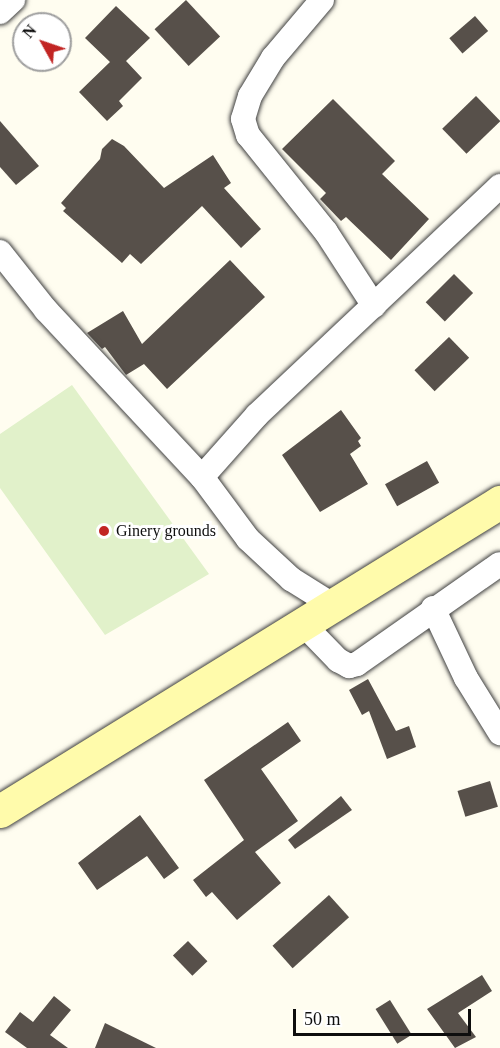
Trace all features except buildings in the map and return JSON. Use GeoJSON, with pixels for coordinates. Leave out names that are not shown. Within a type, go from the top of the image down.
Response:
{"type":"FeatureCollection","features":[{"type":"Feature","properties":{"kind":"main road"},"geometry":{"type":"LineString","coordinates":[[0,811],[331,604],[500,502]]}},
{"type":"Feature","properties":{"kind":"street"},"geometry":{"type":"LineString","coordinates":[[0,12],[12,0]]}},
{"type":"Feature","properties":{"kind":"street"},"geometry":{"type":"LineString","coordinates":[[322,0],[273,58],[250,96],[243,119],[248,135],[326,232],[374,306]]}},
{"type":"Feature","properties":{"kind":"street"},"geometry":{"type":"LineString","coordinates":[[202,477],[257,415],[500,186]]}},
{"type":"Feature","properties":{"kind":"street"},"geometry":{"type":"LineString","coordinates":[[0,252],[46,310],[202,477],[248,539],[291,579],[331,604]]}},
{"type":"Feature","properties":{"kind":"street"},"geometry":{"type":"LineString","coordinates":[[302,623],[350,666],[500,564]]}},
{"type":"Feature","properties":{"kind":"street"},"geometry":{"type":"LineString","coordinates":[[433,608],[466,678],[500,733]]}},
{"type":"Feature","properties":{"kind":"green space","name":"Ginery grounds"},"geometry":{"type":"Polygon","coordinates":[[[72,385],[209,574],[105,635],[0,488],[0,434],[72,385]]]}},
{"type":"Feature","properties":{"kind":"place","name":"Ginery grounds"},"geometry":{"type":"Point","coordinates":[104,531]}}]}
